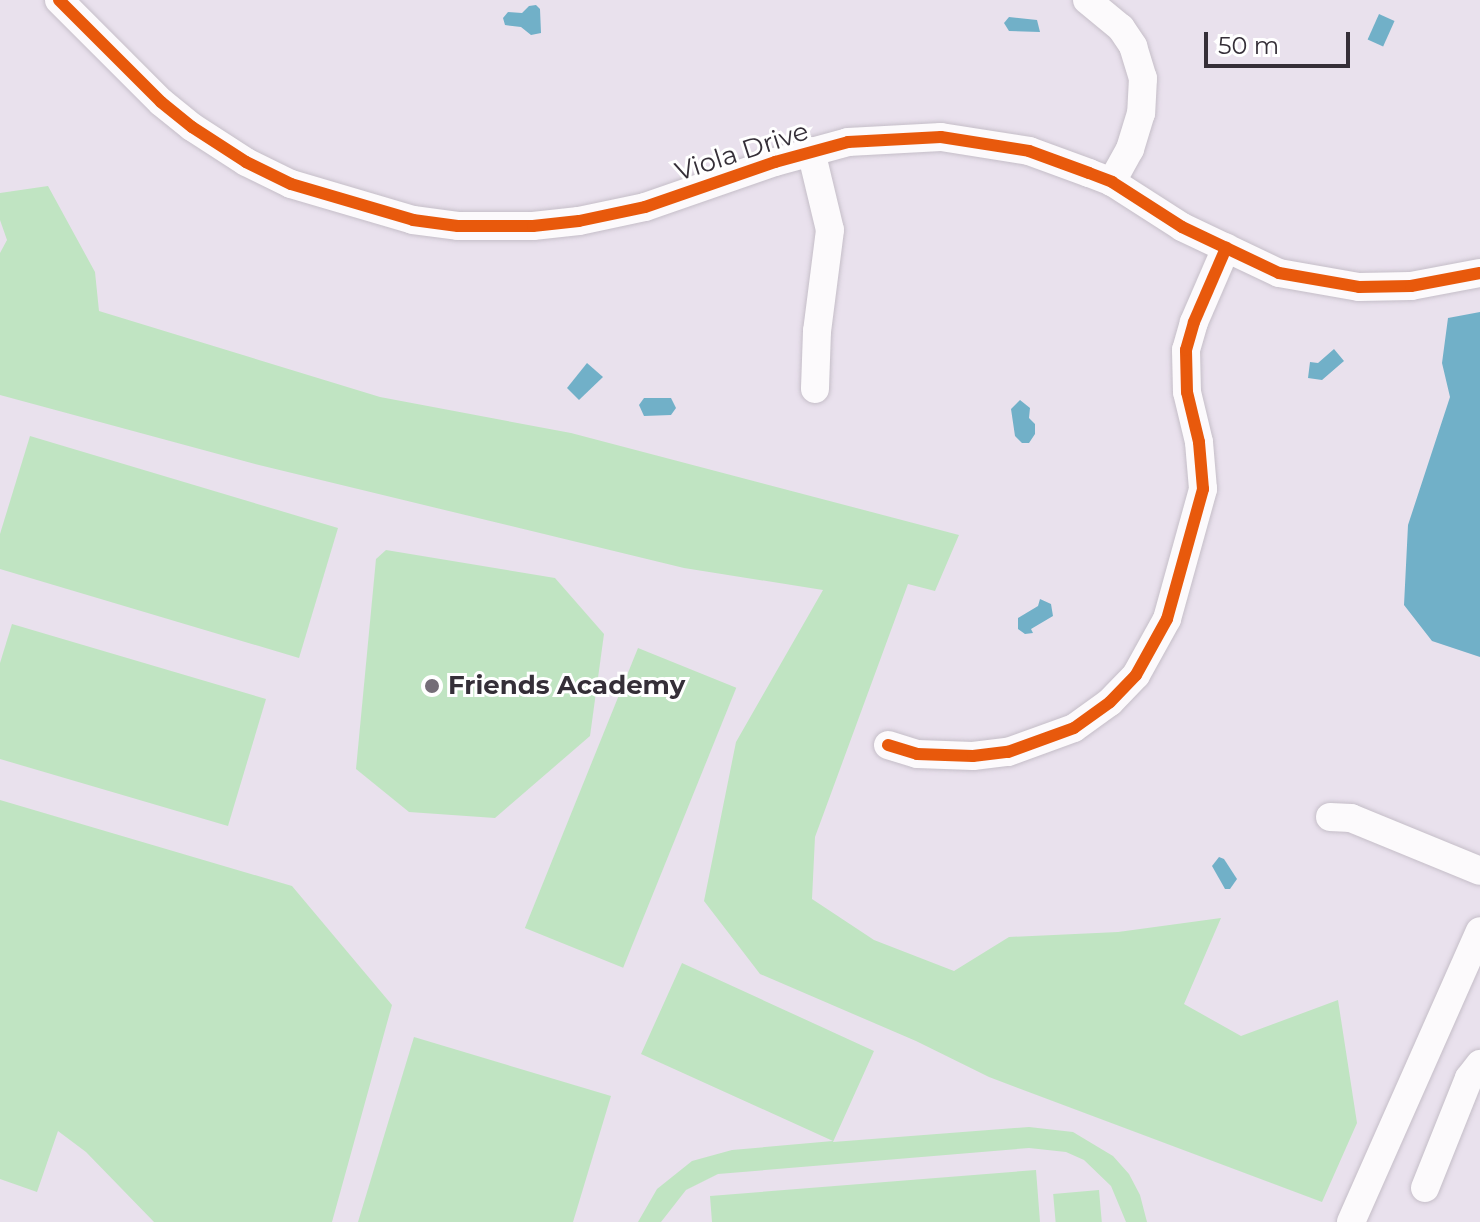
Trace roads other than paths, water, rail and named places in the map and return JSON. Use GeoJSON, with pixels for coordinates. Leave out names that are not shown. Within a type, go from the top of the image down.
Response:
{"type":"FeatureCollection","features":[{"type":"Feature","properties":{"kind":"street","name":"Viola Drive"},"geometry":{"type":"LineString","coordinates":[[59,0],[161,102],[192,127],[246,162],[291,184],[413,220],[458,226],[533,226],[579,221],[645,207],[811,151],[884,138],[975,140],[1029,151],[1112,182],[1182,227],[1262,268],[1345,286],[1411,286],[1480,273]]}},
{"type":"Feature","properties":{"kind":"street"},"geometry":{"type":"LineString","coordinates":[[1087,0],[1121,28],[1133,46],[1143,78],[1141,113],[1130,149],[1112,182]]}},
{"type":"Feature","properties":{"kind":"street"},"geometry":{"type":"LineString","coordinates":[[811,151],[830,230],[817,331],[815,389]]}},
{"type":"Feature","properties":{"kind":"street"},"geometry":{"type":"LineString","coordinates":[[888,745],[917,754],[973,756],[1008,752],[1074,728],[1110,702],[1136,675],[1167,619],[1203,489],[1199,442],[1187,392],[1186,350],[1194,322],[1226,248]]}},
{"type":"Feature","properties":{"kind":"street"},"geometry":{"type":"LineString","coordinates":[[1330,817],[1351,818],[1480,871]]}},
{"type":"Feature","properties":{"kind":"street"},"geometry":{"type":"LineString","coordinates":[[1351,1222],[1480,931]]}},
{"type":"Feature","properties":{"kind":"street"},"geometry":{"type":"LineString","coordinates":[[1425,1188],[1469,1078],[1480,1064]]}},
{"type":"Feature","properties":{"kind":"water"},"geometry":{"type":"Polygon","coordinates":[[[536,5],[540,9],[541,33],[531,35],[521,27],[505,25],[503,18],[508,12],[522,13],[529,6],[536,5]]]}},
{"type":"Feature","properties":{"kind":"water"},"geometry":{"type":"Polygon","coordinates":[[[1379,14],[1395,21],[1383,46],[1368,40],[1379,14]]]}},
{"type":"Feature","properties":{"kind":"water"},"geometry":{"type":"Polygon","coordinates":[[[1009,17],[1037,20],[1040,32],[1009,31],[1004,23],[1009,17]]]}},
{"type":"Feature","properties":{"kind":"water"},"geometry":{"type":"Polygon","coordinates":[[[1480,312],[1480,657],[1432,641],[1404,605],[1408,525],[1450,397],[1442,363],[1448,318],[1480,312]]]}},
{"type":"Feature","properties":{"kind":"water"},"geometry":{"type":"Polygon","coordinates":[[[1334,349],[1344,361],[1322,380],[1308,378],[1310,362],[1318,363],[1334,349]]]}},
{"type":"Feature","properties":{"kind":"water"},"geometry":{"type":"Polygon","coordinates":[[[587,363],[603,377],[579,400],[567,388],[587,363]]]}},
{"type":"Feature","properties":{"kind":"water"},"geometry":{"type":"Polygon","coordinates":[[[644,398],[671,398],[676,408],[671,415],[644,416],[639,405],[644,398]]]}},
{"type":"Feature","properties":{"kind":"water"},"geometry":{"type":"Polygon","coordinates":[[[1020,400],[1030,408],[1029,418],[1035,424],[1035,434],[1029,443],[1022,443],[1015,436],[1011,409],[1020,400]]]}},
{"type":"Feature","properties":{"kind":"water"},"geometry":{"type":"Polygon","coordinates":[[[1040,599],[1051,604],[1053,616],[1031,629],[1033,633],[1025,634],[1018,629],[1018,618],[1038,606],[1040,599]]]}},
{"type":"Feature","properties":{"kind":"water"},"geometry":{"type":"Polygon","coordinates":[[[1219,857],[1224,859],[1237,879],[1230,889],[1225,889],[1212,866],[1219,857]]]}},
{"type":"Feature","properties":{"kind":"place","name":"Friends Academy"},"geometry":{"type":"Point","coordinates":[432,686]}}]}
